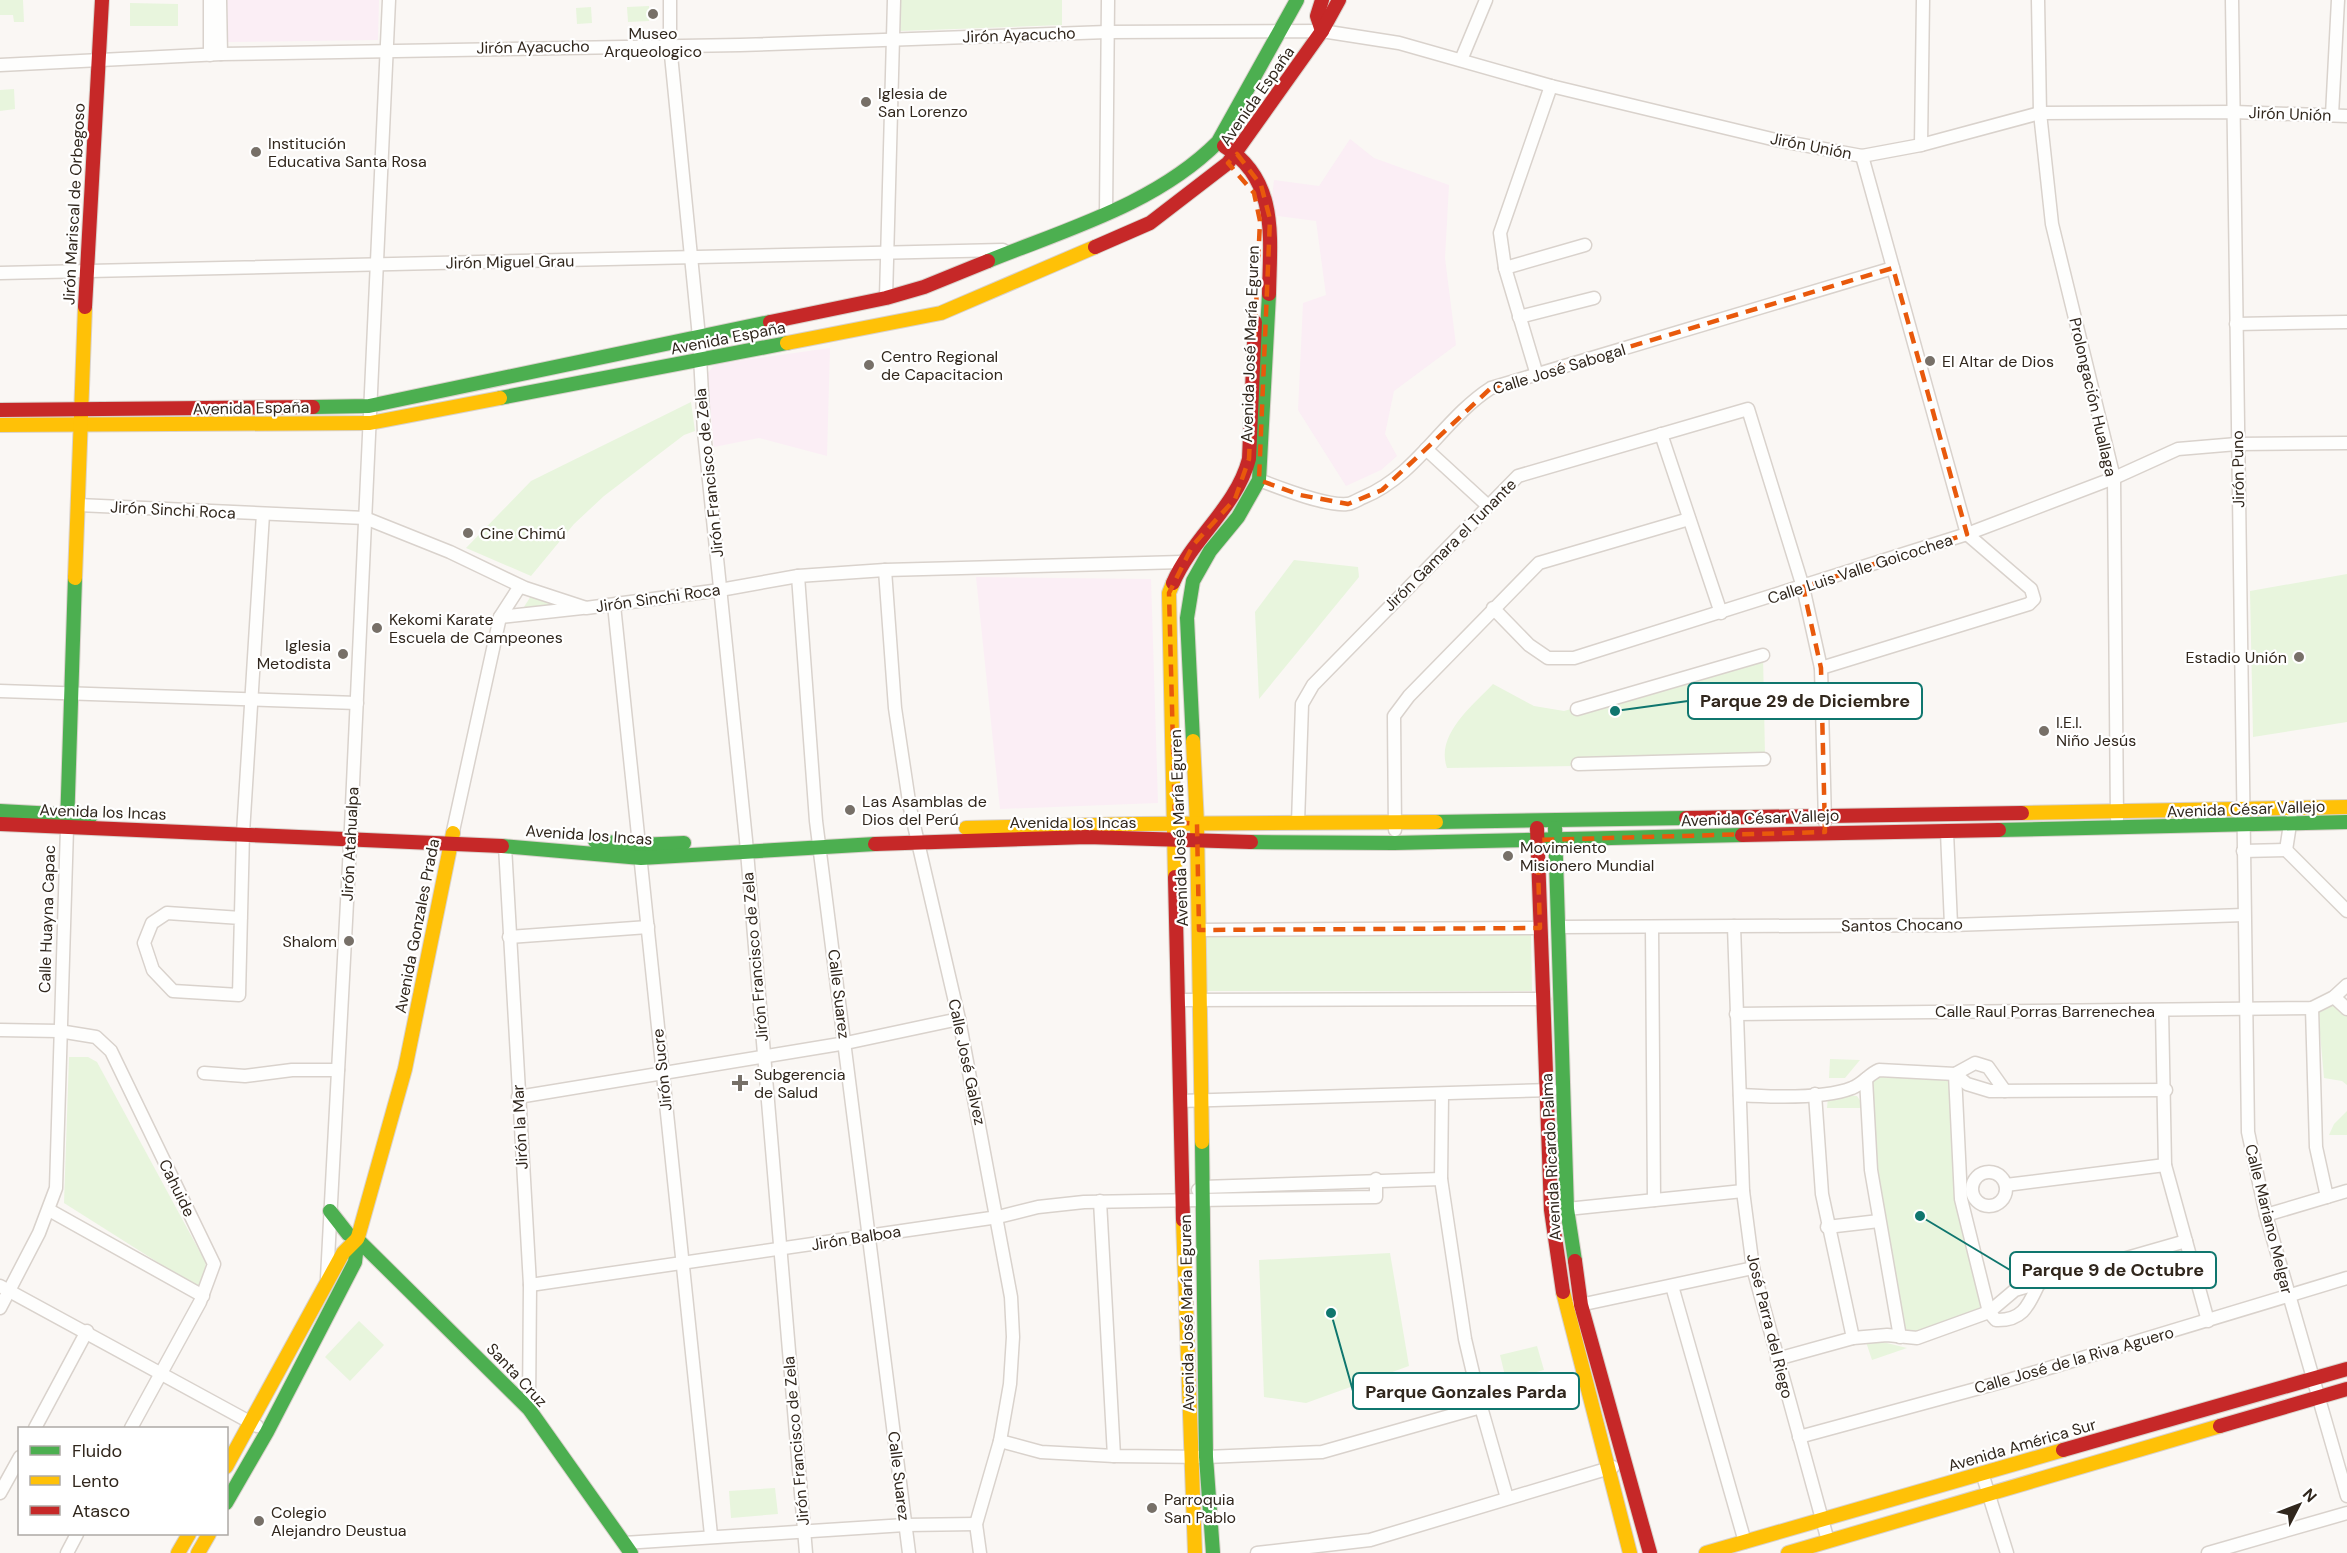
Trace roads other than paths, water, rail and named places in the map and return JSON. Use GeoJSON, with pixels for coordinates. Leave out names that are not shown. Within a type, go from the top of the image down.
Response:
{"type":"FeatureCollection","features":[{"type":"Feature","properties":{"kind":"main road","name":"Jirón Mariscal de Orbegoso"},"geometry":{"type":"LineString","coordinates":[[81,411],[86,269],[102,0]]}},
{"type":"Feature","properties":{"kind":"main road","name":"Avenida España"},"geometry":{"type":"LineString","coordinates":[[0,410],[81,411],[369,406],[886,298],[924,287],[1138,200],[1215,145],[1297,0]]}},
{"type":"Feature","properties":{"kind":"main road"},"geometry":{"type":"LineString","coordinates":[[1322,0],[1317,10],[1317,20],[1322,31]]}},
{"type":"Feature","properties":{"kind":"main road","name":"Avenida España"},"geometry":{"type":"LineString","coordinates":[[0,425],[370,423],[941,313],[1150,223],[1232,159],[1322,31],[1339,0]]}},
{"type":"Feature","properties":{"kind":"main road","name":"Avenida José María Eguren"},"geometry":{"type":"LineString","coordinates":[[1214,1553],[1206,1457],[1197,824],[1188,599],[1193,581],[1210,551],[1238,517],[1259,480],[1269,307],[1270,219],[1261,185],[1215,145]]}},
{"type":"Feature","properties":{"kind":"main road","name":"Avenida José María Eguren"},"geometry":{"type":"LineString","coordinates":[[1195,1553],[1182,1201],[1169,592],[1182,562],[1235,498],[1246,476],[1249,459],[1260,221],[1254,193],[1232,159]]}},
{"type":"Feature","properties":{"kind":"main road"},"geometry":{"type":"LineString","coordinates":[[1138,200],[1148,203],[1154,213],[1150,223]]}},
{"type":"Feature","properties":{"kind":"main road","name":"Calle Huayna Capac"},"geometry":{"type":"LineString","coordinates":[[67,821],[81,411]]}},
{"type":"Feature","properties":{"kind":"main road","name":"Avenida César Vallejo"},"geometry":{"type":"LineString","coordinates":[[1175,822],[1197,824],[1825,817],[2347,807]]}},
{"type":"Feature","properties":{"kind":"main road","name":"Avenida los Incas"},"geometry":{"type":"LineString","coordinates":[[0,812],[67,821]]}},
{"type":"Feature","properties":{"kind":"main road","name":"Avenida Ricardo Palma"},"geometry":{"type":"LineString","coordinates":[[1536,820],[1551,1210],[1564,1308],[1630,1553]]}},
{"type":"Feature","properties":{"kind":"main road","name":"Avenida Ricardo Palma"},"geometry":{"type":"LineString","coordinates":[[1555,820],[1567,1209],[1581,1305],[1650,1553]]}},
{"type":"Feature","properties":{"kind":"main road","name":"Avenida los Incas"},"geometry":{"type":"LineString","coordinates":[[0,824],[67,821],[351,832],[640,851]]}},
{"type":"Feature","properties":{"kind":"main road","name":"Avenida los Incas"},"geometry":{"type":"LineString","coordinates":[[452,837],[505,846],[640,851],[1175,822]]}},
{"type":"Feature","properties":{"kind":"main road","name":"Avenida César Vallejo"},"geometry":{"type":"LineString","coordinates":[[1175,838],[1197,842],[1394,843],[1825,832],[2117,829],[2347,822]]}},
{"type":"Feature","properties":{"kind":"main road","name":"Avenida los Incas"},"geometry":{"type":"LineString","coordinates":[[916,835],[1175,838]]}},
{"type":"Feature","properties":{"kind":"main road","name":"Avenida Gonzales Prada"},"geometry":{"type":"LineString","coordinates":[[228,1500],[267,1432],[355,1262],[357,1239],[405,1069],[452,837]]}},
{"type":"Feature","properties":{"kind":"main road","name":"Santa Cruz"},"geometry":{"type":"LineString","coordinates":[[330,1211],[348,1234],[357,1239],[529,1409],[627,1548]]}},
{"type":"Feature","properties":{"kind":"main road","name":"Avenida Gonzales Prada"},"geometry":{"type":"LineString","coordinates":[[228,1464],[343,1252],[357,1239]]}},
{"type":"Feature","properties":{"kind":"main road","name":"Avenida América Sur"},"geometry":{"type":"LineString","coordinates":[[1706,1553],[2347,1369]]}},
{"type":"Feature","properties":{"kind":"main road"},"geometry":{"type":"LineString","coordinates":[[1788,1553],[2347,1389]]}},
{"type":"Feature","properties":{"kind":"main road"},"geometry":{"type":"LineString","coordinates":[[1192,1495],[1209,1494]]}},
{"type":"Feature","properties":{"kind":"main road"},"geometry":{"type":"LineString","coordinates":[[178,1553],[188,1535]]}},
{"type":"Feature","properties":{"kind":"main road"},"geometry":{"type":"LineString","coordinates":[[198,1553],[208,1535]]}},
{"type":"Feature","properties":{"kind":"street"},"geometry":{"type":"LineString","coordinates":[[210,0],[215,54]]}},
{"type":"Feature","properties":{"kind":"street"},"geometry":{"type":"LineString","coordinates":[[215,54],[220,0]]}},
{"type":"Feature","properties":{"kind":"street","name":"Jirón Atahualpa"},"geometry":{"type":"LineString","coordinates":[[327,1281],[351,832],[389,0]]}},
{"type":"Feature","properties":{"kind":"street","name":"Jirón Francisco de Zela"},"geometry":{"type":"LineString","coordinates":[[670,0],[670,45],[746,845],[806,1553]]}},
{"type":"Feature","properties":{"kind":"street"},"geometry":{"type":"LineString","coordinates":[[886,298],[894,0]]}},
{"type":"Feature","properties":{"kind":"street"},"geometry":{"type":"LineString","coordinates":[[1106,214],[1108,0]]}},
{"type":"Feature","properties":{"kind":"street"},"geometry":{"type":"LineString","coordinates":[[1461,60],[1486,0]]}},
{"type":"Feature","properties":{"kind":"street"},"geometry":{"type":"LineString","coordinates":[[1921,145],[1923,0]]}},
{"type":"Feature","properties":{"kind":"street","name":"Prolongación Huallaga"},"geometry":{"type":"LineString","coordinates":[[2037,0],[2040,113],[2052,224],[2114,478],[2117,829]]}},
{"type":"Feature","properties":{"kind":"street","name":"Jirón Puno"},"geometry":{"type":"LineString","coordinates":[[2232,0],[2242,826]]}},
{"type":"Feature","properties":{"kind":"street"},"geometry":{"type":"LineString","coordinates":[[2332,115],[2338,0]]}},
{"type":"Feature","properties":{"kind":"street","name":"Jirón Ayacucho"},"geometry":{"type":"LineString","coordinates":[[0,65],[215,54],[892,41],[1107,32],[1282,30]]}},
{"type":"Feature","properties":{"kind":"street","name":"Jirón Unión"},"geometry":{"type":"LineString","coordinates":[[1282,30],[1322,31],[1400,43],[1551,86],[1776,140],[1862,156],[1921,145],[2040,113],[2234,112],[2347,116]]}},
{"type":"Feature","properties":{"kind":"street"},"geometry":{"type":"LineString","coordinates":[[1536,375],[1505,268],[1500,233],[1551,86]]}},
{"type":"Feature","properties":{"kind":"street"},"geometry":{"type":"LineString","coordinates":[[1821,668],[2029,604],[2034,599],[2031,589],[1967,534],[1862,156]]}},
{"type":"Feature","properties":{"kind":"street"},"geometry":{"type":"LineString","coordinates":[[1505,268],[1585,245]]}},
{"type":"Feature","properties":{"kind":"street","name":"Jirón Miguel Grau"},"geometry":{"type":"LineString","coordinates":[[0,273],[86,269],[692,259],[1020,249]]}},
{"type":"Feature","properties":{"kind":"street","name":"Calle José Sabogal"},"geometry":{"type":"LineString","coordinates":[[1259,480],[1300,495],[1347,504],[1382,490],[1474,399],[1491,388],[1893,268]]}},
{"type":"Feature","properties":{"kind":"street"},"geometry":{"type":"LineString","coordinates":[[1519,317],[1594,298]]}},
{"type":"Feature","properties":{"kind":"street"},"geometry":{"type":"LineString","coordinates":[[2236,324],[2347,322]]}},
{"type":"Feature","properties":{"kind":"street","name":"Jirón Gamara el Tunante"},"geometry":{"type":"LineString","coordinates":[[1298,823],[1302,704],[1313,685],[1487,505],[1518,476],[1748,409],[1803,587]]}},
{"type":"Feature","properties":{"kind":"street"},"geometry":{"type":"LineString","coordinates":[[1661,434],[1721,613]]}},
{"type":"Feature","properties":{"kind":"street","name":"Calle Luis Valle Goicochea"},"geometry":{"type":"LineString","coordinates":[[1493,608],[1529,645],[1548,658],[1574,658],[1967,534],[2114,478],[2178,449],[2238,444],[2347,443]]}},
{"type":"Feature","properties":{"kind":"street"},"geometry":{"type":"LineString","coordinates":[[1426,449],[1487,505]]}},
{"type":"Feature","properties":{"kind":"street","name":"Jirón Sinchi Roca"},"geometry":{"type":"LineString","coordinates":[[78,505],[365,518],[450,552],[520,586],[586,608],[720,590],[798,576],[885,570],[1182,562]]}},
{"type":"Feature","properties":{"kind":"street"},"geometry":{"type":"LineString","coordinates":[[241,918],[167,913],[152,923],[144,943],[153,969],[173,992],[239,995],[244,828],[264,514]]}},
{"type":"Feature","properties":{"kind":"street"},"geometry":{"type":"LineString","coordinates":[[1394,843],[1394,716],[1409,696],[1539,563],[1689,519]]}},
{"type":"Feature","properties":{"kind":"street","name":"Calle José Galvez"},"geometry":{"type":"LineString","coordinates":[[885,570],[895,708],[916,835],[959,1019],[998,1217],[1011,1297],[1013,1337],[1010,1384],[1000,1441],[976,1524],[980,1553]]}},
{"type":"Feature","properties":{"kind":"street","name":"Calle Suarez"},"geometry":{"type":"LineString","coordinates":[[798,576],[819,841],[909,1553]]}},
{"type":"Feature","properties":{"kind":"street","name":"Avenida Gonzales Prada"},"geometry":{"type":"LineString","coordinates":[[452,837],[500,617],[520,586]]}},
{"type":"Feature","properties":{"kind":"street"},"geometry":{"type":"LineString","coordinates":[[1803,587],[1821,668],[1825,832]]}},
{"type":"Feature","properties":{"kind":"street","name":"Jirón Sucre"},"geometry":{"type":"LineString","coordinates":[[614,605],[711,1535]]}},
{"type":"Feature","properties":{"kind":"street"},"geometry":{"type":"LineString","coordinates":[[500,617],[586,608]]}},
{"type":"Feature","properties":{"kind":"street"},"geometry":{"type":"LineString","coordinates":[[1577,709],[1763,655]]}},
{"type":"Feature","properties":{"kind":"street"},"geometry":{"type":"LineString","coordinates":[[0,691],[357,703]]}},
{"type":"Feature","properties":{"kind":"street"},"geometry":{"type":"LineString","coordinates":[[1578,764],[1764,759]]}},
{"type":"Feature","properties":{"kind":"street"},"geometry":{"type":"LineString","coordinates":[[2286,850],[2291,825],[2290,808]]}},
{"type":"Feature","properties":{"kind":"street","name":"Calle Huayna Capac"},"geometry":{"type":"LineString","coordinates":[[0,1308],[5,1288],[50,1210],[56,1188],[67,821]]}},
{"type":"Feature","properties":{"kind":"street","name":"Calle Mariano Melgar"},"geometry":{"type":"LineString","coordinates":[[2242,826],[2248,1132],[2266,1215],[2347,1496]]}},
{"type":"Feature","properties":{"kind":"street"},"geometry":{"type":"LineString","coordinates":[[1947,832],[1951,925]]}},
{"type":"Feature","properties":{"kind":"street","name":"Jirón la Mar"},"geometry":{"type":"LineString","coordinates":[[505,846],[530,1286],[529,1409]]}},
{"type":"Feature","properties":{"kind":"street"},"geometry":{"type":"LineString","coordinates":[[2243,851],[2286,850],[2347,911]]}},
{"type":"Feature","properties":{"kind":"street","name":"Santos Chocano"},"geometry":{"type":"LineString","coordinates":[[1559,927],[1951,925],[2244,915]]}},
{"type":"Feature","properties":{"kind":"street","name":"José Parra del Riego"},"geometry":{"type":"LineString","coordinates":[[1734,926],[1743,1191],[1753,1268],[1828,1541]]}},
{"type":"Feature","properties":{"kind":"street"},"geometry":{"type":"LineString","coordinates":[[509,937],[648,927]]}},
{"type":"Feature","properties":{"kind":"street"},"geometry":{"type":"LineString","coordinates":[[1199,930],[1540,927]]}},
{"type":"Feature","properties":{"kind":"street"},"geometry":{"type":"LineString","coordinates":[[1652,927],[1654,1200]]}},
{"type":"Feature","properties":{"kind":"street","name":"Calle Raul Porras Barrenechea"},"geometry":{"type":"LineString","coordinates":[[1736,1014],[2312,1008],[2334,997],[2347,985]]}},
{"type":"Feature","properties":{"kind":"street"},"geometry":{"type":"LineString","coordinates":[[2334,997],[2347,1009]]}},
{"type":"Feature","properties":{"kind":"street"},"geometry":{"type":"LineString","coordinates":[[1178,1000],[1544,999]]}},
{"type":"Feature","properties":{"kind":"street"},"geometry":{"type":"LineString","coordinates":[[2312,1008],[2316,1147],[2327,1197]]}},
{"type":"Feature","properties":{"kind":"street"},"geometry":{"type":"LineString","coordinates":[[2162,1010],[2166,1090],[2165,1165],[2208,1321]]}},
{"type":"Feature","properties":{"kind":"street"},"geometry":{"type":"LineString","coordinates":[[518,1097],[663,1071],[846,1043],[959,1019]]}},
{"type":"Feature","properties":{"kind":"street","name":"Cahuide"},"geometry":{"type":"LineString","coordinates":[[0,1030],[59,1031],[96,1037],[111,1051],[214,1264],[203,1296],[132,1427]]}},
{"type":"Feature","properties":{"kind":"street"},"geometry":{"type":"LineString","coordinates":[[1955,1074],[1967,1066],[1981,1063],[1994,1074],[2005,1091]]}},
{"type":"Feature","properties":{"kind":"street"},"geometry":{"type":"LineString","coordinates":[[204,1073],[245,1076],[292,1070],[338,1070]]}},
{"type":"Feature","properties":{"kind":"street"},"geometry":{"type":"LineString","coordinates":[[1740,1095],[1815,1094],[1850,1089],[1879,1070],[1955,1074],[1976,1089],[2005,1091],[2166,1090]]}},
{"type":"Feature","properties":{"kind":"street"},"geometry":{"type":"LineString","coordinates":[[1955,1074],[1961,1199],[1989,1312],[1996,1320],[2011,1321],[2026,1308],[2040,1281]]}},
{"type":"Feature","properties":{"kind":"street"},"geometry":{"type":"LineString","coordinates":[[1866,1079],[1871,1170],[1900,1337]]}},
{"type":"Feature","properties":{"kind":"street"},"geometry":{"type":"LineString","coordinates":[[1180,1101],[1563,1090]]}},
{"type":"Feature","properties":{"kind":"street"},"geometry":{"type":"LineString","coordinates":[[1815,1094],[1822,1194],[1827,1227],[1853,1338]]}},
{"type":"Feature","properties":{"kind":"street"},"geometry":{"type":"LineString","coordinates":[[1442,1095],[1441,1179],[1465,1339],[1481,1407],[1507,1498]]}},
{"type":"Feature","properties":{"kind":"street"},"geometry":{"type":"LineString","coordinates":[[2006,1185],[2165,1165]]}},
{"type":"Feature","properties":{"kind":"street"},"geometry":{"type":"LineString","coordinates":[[1202,1193],[1376,1179],[1441,1179]]}},
{"type":"Feature","properties":{"kind":"street"},"geometry":{"type":"LineString","coordinates":[[1202,1193],[1376,1197],[1376,1179]]}},
{"type":"Feature","properties":{"kind":"street"},"geometry":{"type":"LineString","coordinates":[[1567,1209],[1743,1191]]}},
{"type":"Feature","properties":{"kind":"street"},"geometry":{"type":"LineString","coordinates":[[2266,1215],[2347,1191]]}},
{"type":"Feature","properties":{"kind":"street","name":"Jirón Balboa"},"geometry":{"type":"LineString","coordinates":[[530,1286],[998,1217],[1038,1207],[1101,1201],[1182,1201],[1202,1193]]}},
{"type":"Feature","properties":{"kind":"street"},"geometry":{"type":"LineString","coordinates":[[1101,1201],[1114,1456]]}},
{"type":"Feature","properties":{"kind":"street"},"geometry":{"type":"LineString","coordinates":[[50,1210],[203,1296]]}},
{"type":"Feature","properties":{"kind":"street"},"geometry":{"type":"LineString","coordinates":[[1827,1227],[1879,1221]]}},
{"type":"Feature","properties":{"kind":"street"},"geometry":{"type":"LineString","coordinates":[[1777,1359],[1853,1338],[1887,1335],[1917,1338],[1989,1312],[2015,1290],[2040,1281],[2186,1242]]}},
{"type":"Feature","properties":{"kind":"street"},"geometry":{"type":"LineString","coordinates":[[1564,1308],[1753,1268]]}},
{"type":"Feature","properties":{"kind":"street","name":"Calle José de la Riva Aguero"},"geometry":{"type":"LineString","coordinates":[[1799,1437],[2010,1380],[2347,1278]]}},
{"type":"Feature","properties":{"kind":"street"},"geometry":{"type":"LineString","coordinates":[[1672,1286],[1745,1542]]}},
{"type":"Feature","properties":{"kind":"street"},"geometry":{"type":"LineString","coordinates":[[5,1288],[161,1371],[267,1432]]}},
{"type":"Feature","properties":{"kind":"street"},"geometry":{"type":"LineString","coordinates":[[36,1427],[87,1331]]}},
{"type":"Feature","properties":{"kind":"street"},"geometry":{"type":"LineString","coordinates":[[1000,1441],[1041,1452],[1114,1456],[1206,1457],[1322,1452],[1481,1407]]}},
{"type":"Feature","properties":{"kind":"street"},"geometry":{"type":"LineString","coordinates":[[0,1493],[18,1461]]}},
{"type":"Feature","properties":{"kind":"street"},"geometry":{"type":"LineString","coordinates":[[1257,1553],[1370,1540],[1624,1464]]}},
{"type":"Feature","properties":{"kind":"street"},"geometry":{"type":"LineString","coordinates":[[1982,1473],[2007,1553]]}},
{"type":"Feature","properties":{"kind":"street"},"geometry":{"type":"LineString","coordinates":[[2208,1553],[2347,1513]]}},
{"type":"Feature","properties":{"kind":"street"},"geometry":{"type":"LineString","coordinates":[[627,1548],[711,1535],[905,1525],[976,1524]]}},
{"type":"Feature","properties":{"kind":"street"},"geometry":{"type":"LineString","coordinates":[[67,1553],[76,1535]]}},
{"type":"Feature","properties":{"kind":"place","name":"Museo Arqueologico"},"geometry":{"type":"Point","coordinates":[653,14]}},
{"type":"Feature","properties":{"kind":"place","name":"Iglesia de San Lorenzo"},"geometry":{"type":"Point","coordinates":[866,102]}},
{"type":"Feature","properties":{"kind":"place","name":"Institución Educativa Santa Rosa"},"geometry":{"type":"Point","coordinates":[256,152]}},
{"type":"Feature","properties":{"kind":"place","name":"El Altar de Dios"},"geometry":{"type":"Point","coordinates":[1930,361]}},
{"type":"Feature","properties":{"kind":"place","name":"Centro Regional de Capacitacion"},"geometry":{"type":"Point","coordinates":[869,365]}},
{"type":"Feature","properties":{"kind":"place","name":"Cine Chimú"},"geometry":{"type":"Point","coordinates":[468,533]}},
{"type":"Feature","properties":{"kind":"place","name":"Kekomi Karate Escuela de Campeones"},"geometry":{"type":"Point","coordinates":[377,628]}},
{"type":"Feature","properties":{"kind":"place","name":"Iglesia Metodista"},"geometry":{"type":"Point","coordinates":[343,654]}},
{"type":"Feature","properties":{"kind":"place","name":"Estadio Unión"},"geometry":{"type":"Point","coordinates":[2299,657]}},
{"type":"Feature","properties":{"kind":"place","name":"Parque 29 de Diciembre"},"geometry":{"type":"Point","coordinates":[1615,711]}},
{"type":"Feature","properties":{"kind":"place","name":"I.E.I. Niño Jesús"},"geometry":{"type":"Point","coordinates":[2044,731]}},
{"type":"Feature","properties":{"kind":"place","name":"Las Asamblas de Dios del Perú"},"geometry":{"type":"Point","coordinates":[850,810]}},
{"type":"Feature","properties":{"kind":"place","name":"Movimiento Misionero Mundial"},"geometry":{"type":"Point","coordinates":[1508,856]}},
{"type":"Feature","properties":{"kind":"place","name":"Shalom"},"geometry":{"type":"Point","coordinates":[349,941]}},
{"type":"Feature","properties":{"kind":"place","name":"Subgerencia de Salud"},"geometry":{"type":"Point","coordinates":[740,1083]}},
{"type":"Feature","properties":{"kind":"place","name":"Parque 9 de Octubre"},"geometry":{"type":"Point","coordinates":[1920,1216]}},
{"type":"Feature","properties":{"kind":"place","name":"Parque Gonzales Parda"},"geometry":{"type":"Point","coordinates":[1331,1313]}},
{"type":"Feature","properties":{"kind":"place","name":"Parroquia San Pablo"},"geometry":{"type":"Point","coordinates":[1152,1508]}},
{"type":"Feature","properties":{"kind":"place","name":"Colegio Alejandro Deustua"},"geometry":{"type":"Point","coordinates":[259,1521]}}]}
